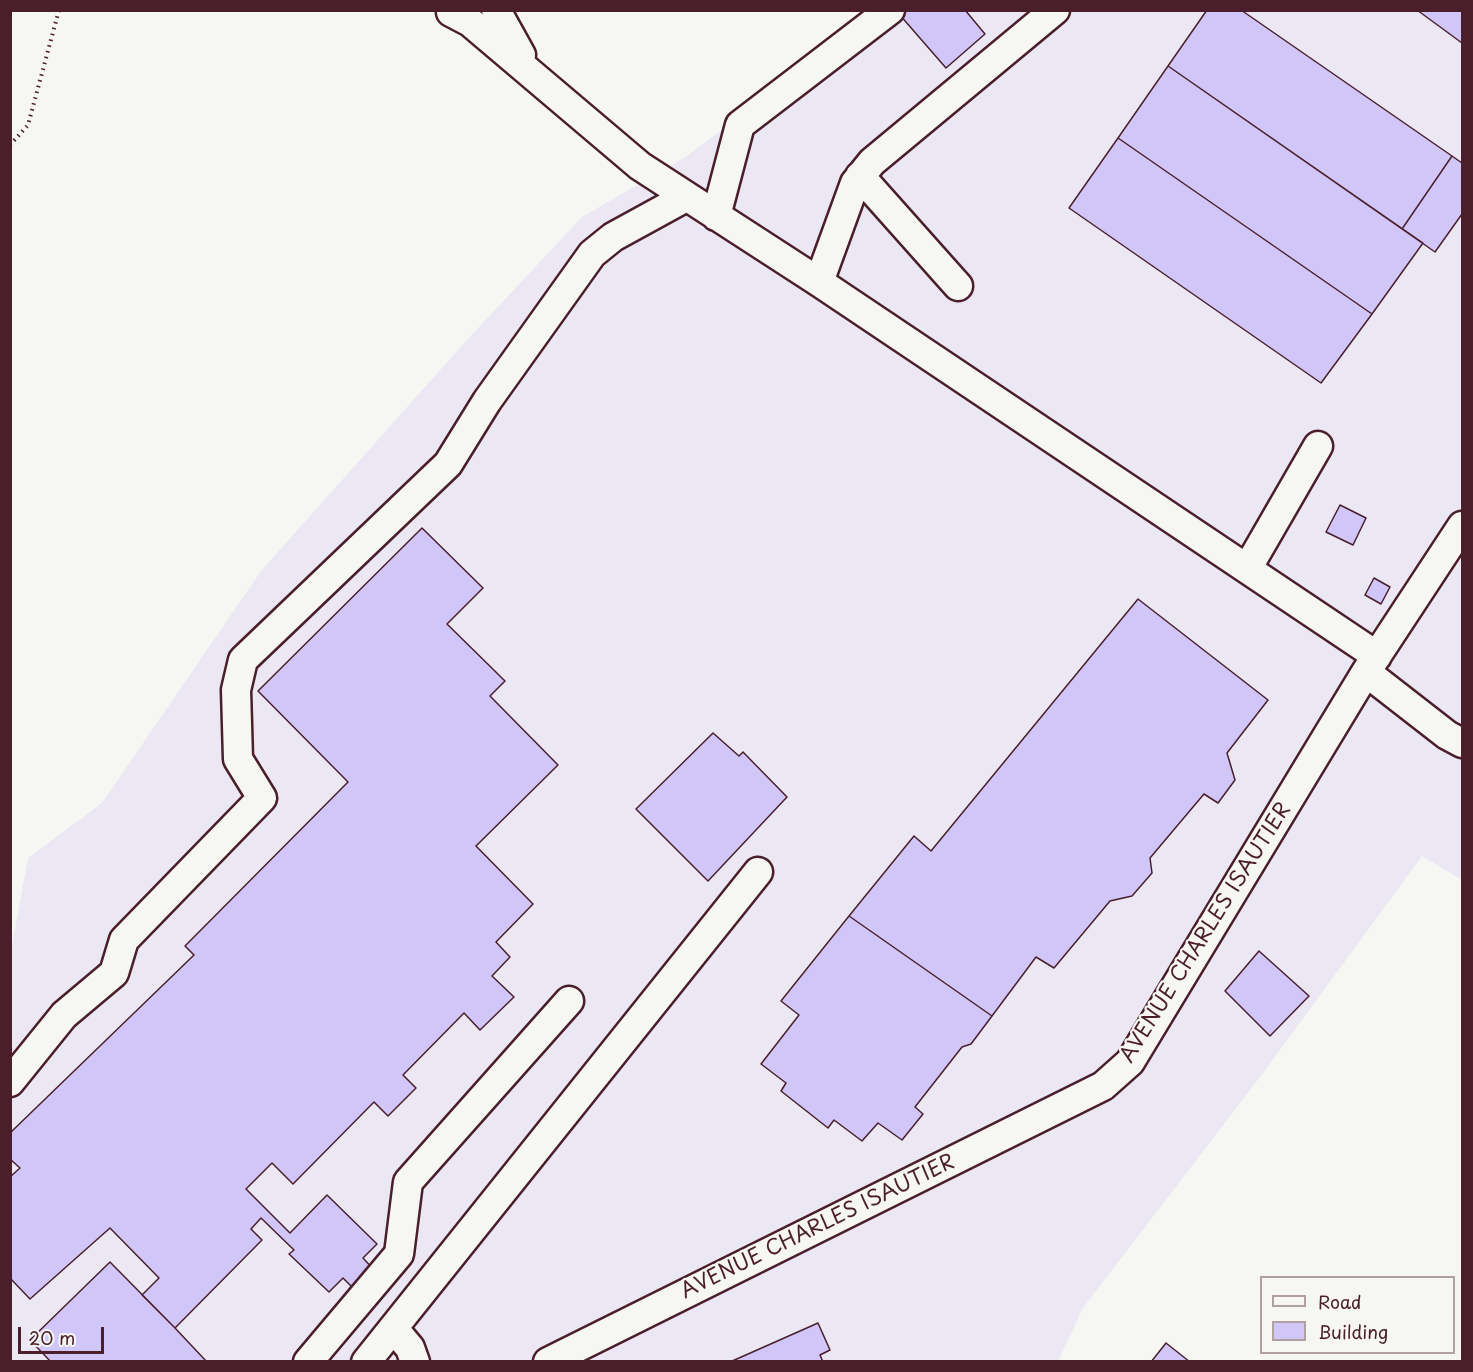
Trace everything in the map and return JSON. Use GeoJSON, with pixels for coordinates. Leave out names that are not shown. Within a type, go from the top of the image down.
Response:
{"type":"FeatureCollection","features":[{"type":"Feature","properties":{"kind":"street"},"geometry":{"type":"LineString","coordinates":[[496,10],[537,80]]}},
{"type":"Feature","properties":{"kind":"street"},"geometry":{"type":"LineString","coordinates":[[716,216],[740,125],[890,10]]}},
{"type":"Feature","properties":{"kind":"street"},"geometry":{"type":"LineString","coordinates":[[819,282],[855,183],[872,162],[1055,10]]}},
{"type":"Feature","properties":{"kind":"street"},"geometry":{"type":"LineString","coordinates":[[449,11],[470,21],[640,166],[819,282],[1247,569],[1371,664],[1447,735],[1462,743]]}},
{"type":"Feature","properties":{"kind":"street"},"geometry":{"type":"LineString","coordinates":[[860,176],[958,286]]}},
{"type":"Feature","properties":{"kind":"street"},"geometry":{"type":"LineString","coordinates":[[10,1082],[64,1016],[114,973],[124,940],[262,798],[238,759],[236,690],[243,660],[448,464],[487,401],[592,254],[613,237],[686,197]]}},
{"type":"Feature","properties":{"kind":"street"},"geometry":{"type":"LineString","coordinates":[[1247,569],[1318,446]]}},
{"type":"Feature","properties":{"kind":"street","name":"AVENUE CHARLES ISAUTIER"},"geometry":{"type":"LineString","coordinates":[[548,1362],[1103,1086],[1130,1062],[1371,664],[1462,526]]}},
{"type":"Feature","properties":{"kind":"street"},"geometry":{"type":"LineString","coordinates":[[366,1362],[758,872]]}},
{"type":"Feature","properties":{"kind":"street"},"geometry":{"type":"LineString","coordinates":[[308,1362],[399,1254],[408,1182],[569,1001]]}},
{"type":"Feature","properties":{"kind":"street"},"geometry":{"type":"LineString","coordinates":[[394,1329],[410,1348],[415,1362]]}},
{"type":"Feature","properties":{"kind":"path"},"geometry":{"type":"LineString","coordinates":[[10,145],[28,125],[59,10]]}},
{"type":"Feature","properties":{"kind":"shaded area"},"geometry":{"type":"Polygon","coordinates":[[[880,11],[1462,11],[1462,880],[1422,856],[1260,1077],[1083,1308],[1058,1361],[11,1362],[10,957],[28,858],[102,803],[261,571],[466,341],[582,217],[687,156],[880,11]]]}},
{"type":"Feature","properties":{"kind":"building"},"geometry":{"type":"Polygon","coordinates":[[[904,10],[965,10],[985,34],[946,68],[899,14],[904,10]]]}},
{"type":"Feature","properties":{"kind":"building"},"geometry":{"type":"Polygon","coordinates":[[[1207,10],[1241,10],[1452,156],[1402,229],[1168,66],[1207,10]]]}},
{"type":"Feature","properties":{"kind":"building"},"geometry":{"type":"Polygon","coordinates":[[[1417,10],[1462,10],[1462,43],[1417,10]]]}},
{"type":"Feature","properties":{"kind":"building"},"geometry":{"type":"Polygon","coordinates":[[[1168,66],[1423,243],[1372,314],[1118,138],[1168,66]]]}},
{"type":"Feature","properties":{"kind":"building"},"geometry":{"type":"Polygon","coordinates":[[[1118,138],[1372,314],[1321,383],[1069,208],[1118,138]]]}},
{"type":"Feature","properties":{"kind":"building"},"geometry":{"type":"Polygon","coordinates":[[[1452,156],[1462,163],[1462,214],[1435,252],[1402,229],[1452,156]]]}},
{"type":"Feature","properties":{"kind":"building"},"geometry":{"type":"Polygon","coordinates":[[[1340,505],[1366,518],[1353,545],[1326,532],[1340,505]]]}},
{"type":"Feature","properties":{"kind":"building"},"geometry":{"type":"Polygon","coordinates":[[[422,528],[483,588],[447,624],[505,681],[490,696],[558,765],[476,846],[533,904],[496,942],[510,957],[492,976],[514,997],[480,1030],[464,1013],[403,1075],[416,1088],[388,1116],[374,1102],[293,1184],[272,1163],[246,1189],[290,1233],[327,1195],[377,1244],[363,1258],[374,1270],[355,1290],[343,1278],[329,1292],[289,1254],[294,1250],[261,1218],[251,1229],[262,1240],[175,1328],[142,1295],[159,1278],[110,1228],[30,1299],[10,1278],[10,1177],[20,1168],[10,1159],[10,1133],[194,955],[185,946],[348,782],[258,691],[422,528]]]}},
{"type":"Feature","properties":{"kind":"building"},"geometry":{"type":"Polygon","coordinates":[[[1374,578],[1390,587],[1381,604],[1365,595],[1374,578]]]}},
{"type":"Feature","properties":{"kind":"building"},"geometry":{"type":"Polygon","coordinates":[[[1138,599],[1268,700],[1227,753],[1235,780],[1218,803],[1204,794],[1150,858],[1152,873],[1132,896],[1110,901],[1054,968],[1036,957],[992,1016],[849,916],[914,836],[931,851],[1138,599]]]}},
{"type":"Feature","properties":{"kind":"building"},"geometry":{"type":"Polygon","coordinates":[[[713,733],[739,756],[743,752],[787,797],[708,881],[636,809],[713,733]]]}},
{"type":"Feature","properties":{"kind":"building"},"geometry":{"type":"Polygon","coordinates":[[[849,916],[992,1016],[971,1044],[962,1047],[915,1107],[923,1114],[902,1140],[878,1123],[862,1141],[834,1120],[828,1128],[781,1091],[786,1083],[761,1064],[799,1015],[781,1001],[849,916]]]}},
{"type":"Feature","properties":{"kind":"building"},"geometry":{"type":"Polygon","coordinates":[[[1259,951],[1309,996],[1270,1036],[1225,991],[1259,951]]]}},
{"type":"Feature","properties":{"kind":"building"},"geometry":{"type":"Polygon","coordinates":[[[110,1262],[207,1362],[51,1362],[30,1340],[110,1262]]]}},
{"type":"Feature","properties":{"kind":"building"},"geometry":{"type":"Polygon","coordinates":[[[818,1323],[830,1350],[820,1355],[823,1362],[730,1362],[818,1323]]]}},
{"type":"Feature","properties":{"kind":"building"},"geometry":{"type":"Polygon","coordinates":[[[1166,1343],[1190,1362],[1151,1362],[1166,1343]]]}}]}
